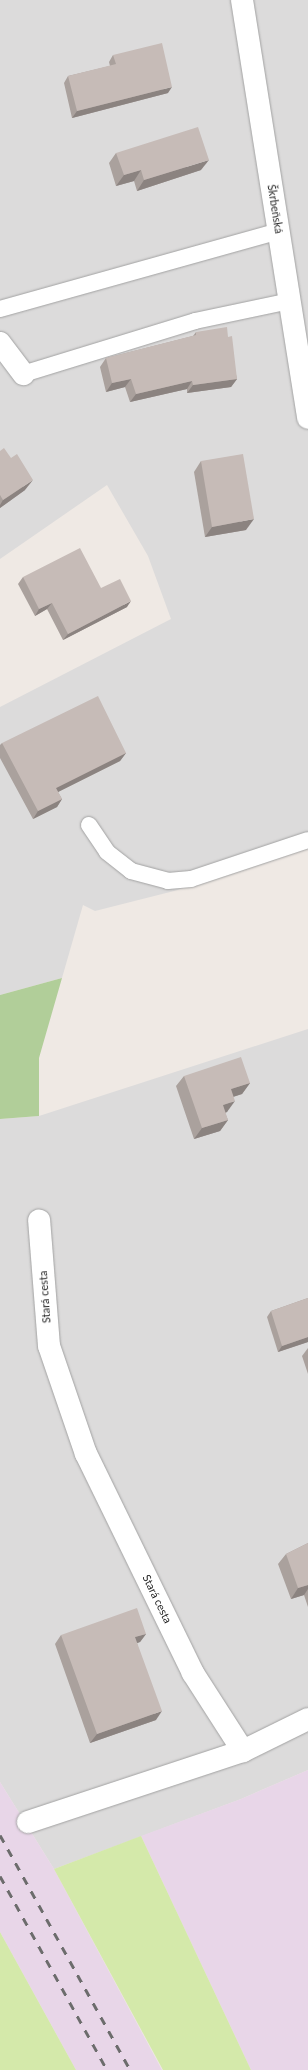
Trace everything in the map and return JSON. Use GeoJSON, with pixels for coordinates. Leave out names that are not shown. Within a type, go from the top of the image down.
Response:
{"type":"FeatureCollection","features":[{"type":"Feature","properties":{"kind":"street","name":"Škrbeňská"},"geometry":{"type":"LineString","coordinates":[[242,0],[308,418]]}},
{"type":"Feature","properties":{"kind":"street"},"geometry":{"type":"LineString","coordinates":[[0,343],[23,374]]}},
{"type":"Feature","properties":{"kind":"street","name":"Stará cesta"},"geometry":{"type":"LineString","coordinates":[[39,1220],[49,1346],[86,1454],[193,1673],[243,1751]]}},
{"type":"Feature","properties":{"kind":"street"},"geometry":{"type":"LineString","coordinates":[[28,1822],[243,1751],[308,1719]]}},
{"type":"Feature","properties":{"kind":"lane"},"geometry":{"type":"LineString","coordinates":[[0,309],[279,231]]}},
{"type":"Feature","properties":{"kind":"lane"},"geometry":{"type":"LineString","coordinates":[[23,374],[195,321],[290,301]]}},
{"type":"Feature","properties":{"kind":"lane"},"geometry":{"type":"LineString","coordinates":[[89,825],[107,852],[131,871],[168,881],[191,879],[308,840]]}},
{"type":"Feature","properties":{"kind":"shaded area"},"geometry":{"type":"Polygon","coordinates":[[[0,0],[308,0],[308,848],[174,891],[95,911],[83,905],[62,978],[0,995],[0,707],[171,619],[148,556],[107,485],[0,559],[0,0]]]}},
{"type":"Feature","properties":{"kind":"shaded area"},"geometry":{"type":"Polygon","coordinates":[[[308,1029],[308,1770],[241,1799],[54,1869],[0,1782],[0,1119],[39,1116],[308,1029]]]}},
{"type":"Feature","properties":{"kind":"shaded area"},"geometry":{"type":"Polygon","coordinates":[[[308,1770],[308,2070],[251,2070],[141,1836],[241,1799],[308,1770]]]}},
{"type":"Feature","properties":{"kind":"shaded area"},"geometry":{"type":"Polygon","coordinates":[[[0,1782],[54,1869],[162,2070],[76,2070],[0,1932],[0,1782]]]}},
{"type":"Feature","properties":{"kind":"green space"},"geometry":{"type":"Polygon","coordinates":[[[62,978],[39,1058],[39,1116],[0,1119],[0,995],[62,978]]]}},
{"type":"Feature","properties":{"kind":"green space"},"geometry":{"type":"Polygon","coordinates":[[[141,1836],[251,2070],[163,2070],[54,1869],[141,1836]]]}},
{"type":"Feature","properties":{"kind":"green space"},"geometry":{"type":"Polygon","coordinates":[[[0,1932],[76,2070],[0,2070],[0,1932]]]}},
{"type":"Feature","properties":{"kind":"building"},"geometry":{"type":"Polygon","coordinates":[[[162,43],[172,87],[77,111],[68,76],[116,64],[113,55],[162,43]]]}},
{"type":"Feature","properties":{"kind":"building"},"geometry":{"type":"Polygon","coordinates":[[[198,127],[209,160],[144,180],[141,170],[124,175],[116,153],[198,127]]]}},
{"type":"Feature","properties":{"kind":"building"},"geometry":{"type":"Polygon","coordinates":[[[227,327],[228,337],[232,336],[237,379],[193,385],[192,381],[136,394],[131,379],[112,383],[106,358],[196,335],[196,332],[227,327]]]}},
{"type":"Feature","properties":{"kind":"building"},"geometry":{"type":"Polygon","coordinates":[[[4,448],[11,458],[17,454],[33,480],[3,500],[0,495],[0,451],[4,448]]]}},
{"type":"Feature","properties":{"kind":"building"},"geometry":{"type":"Polygon","coordinates":[[[243,454],[254,519],[212,527],[201,461],[243,454]]]}},
{"type":"Feature","properties":{"kind":"building"},"geometry":{"type":"Polygon","coordinates":[[[80,548],[101,588],[120,579],[131,601],[68,634],[52,603],[39,609],[23,577],[80,548]]]}},
{"type":"Feature","properties":{"kind":"building"},"geometry":{"type":"Polygon","coordinates":[[[98,696],[126,753],[56,788],[62,799],[38,811],[2,743],[98,696]]]}},
{"type":"Feature","properties":{"kind":"building"},"geometry":{"type":"Polygon","coordinates":[[[241,1057],[250,1083],[231,1089],[235,1101],[223,1105],[228,1120],[202,1128],[184,1076],[241,1057]]]}},
{"type":"Feature","properties":{"kind":"building"},"geometry":{"type":"Polygon","coordinates":[[[308,1298],[308,1337],[282,1346],[271,1311],[308,1298]]]}},
{"type":"Feature","properties":{"kind":"building"},"geometry":{"type":"Polygon","coordinates":[[[308,1543],[308,1585],[298,1588],[286,1554],[308,1543]]]}},
{"type":"Feature","properties":{"kind":"building"},"geometry":{"type":"Polygon","coordinates":[[[137,1608],[146,1634],[135,1637],[162,1711],[97,1734],[61,1635],[137,1608]]]}},
{"type":"Feature","properties":{"kind":"railway"},"geometry":{"type":"LineString","coordinates":[[0,1835],[130,2070]]}},
{"type":"Feature","properties":{"kind":"railway"},"geometry":{"type":"LineString","coordinates":[[0,1876],[107,2070]]}}]}
